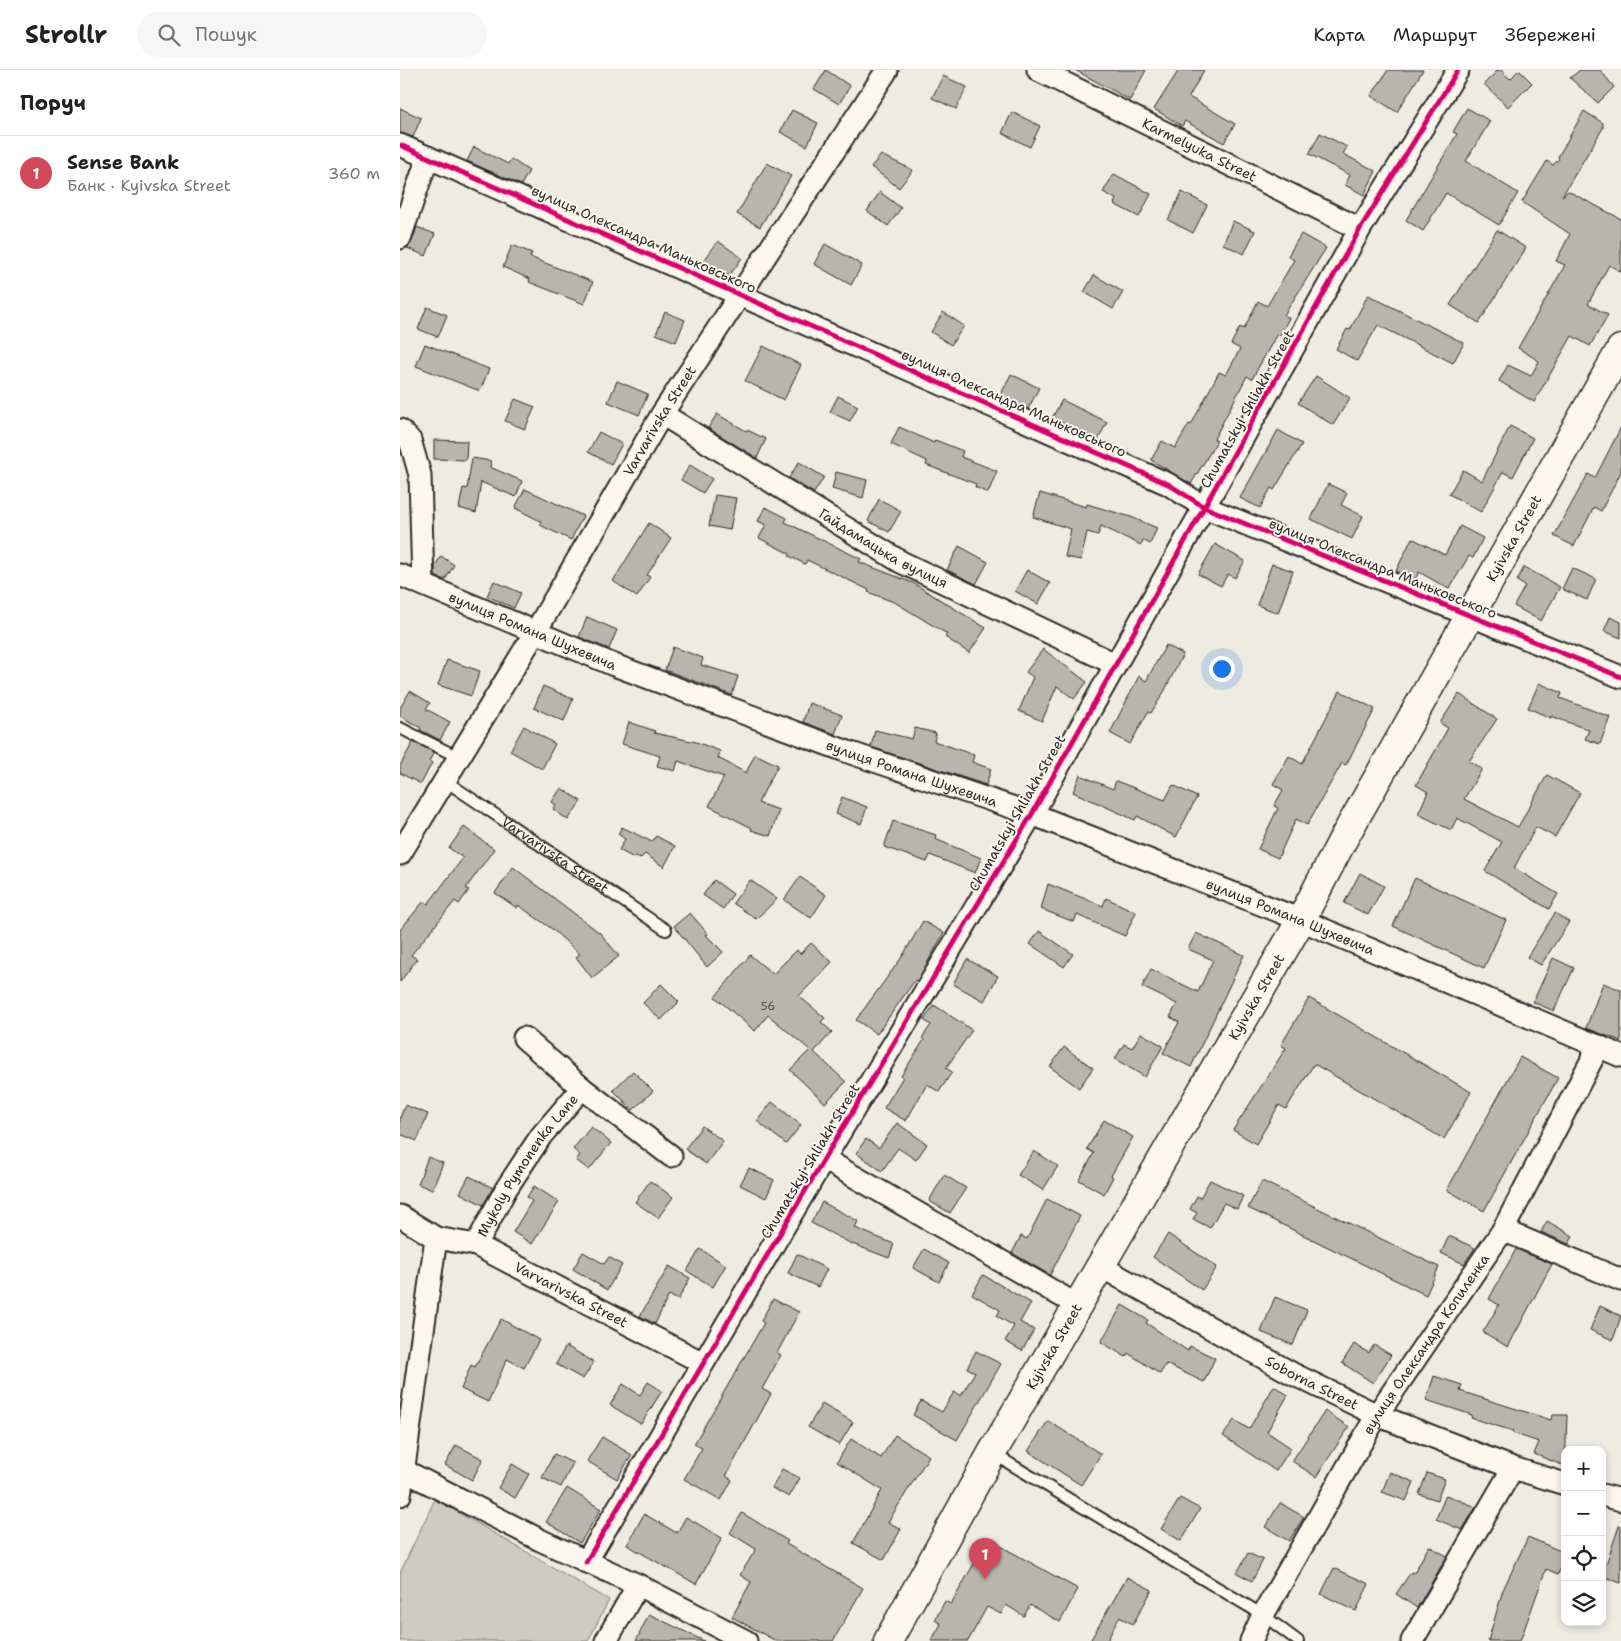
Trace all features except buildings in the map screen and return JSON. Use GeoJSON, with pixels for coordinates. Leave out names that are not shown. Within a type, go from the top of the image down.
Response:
{"type":"FeatureCollection","features":[{"type":"Feature","properties":{"kind":"main road","name":"Kyivska Street"},"geometry":{"type":"LineString","coordinates":[[888,1641],[992,1453],[1301,920],[1341,843],[1621,349]]}},
{"type":"Feature","properties":{"kind":"street","name":"Varvarivska Street"},"geometry":{"type":"LineString","coordinates":[[400,854],[444,780],[460,758],[662,414],[887,70]]}},
{"type":"Feature","properties":{"kind":"street","name":"Karmelyuka Street"},"geometry":{"type":"LineString","coordinates":[[1038,70],[1360,229]]}},
{"type":"Feature","properties":{"kind":"street","name":"Chumatskyi Shliakh Street"},"geometry":{"type":"LineString","coordinates":[[586,1562],[824,1159],[1032,814],[1360,229],[1458,70]]}},
{"type":"Feature","properties":{"kind":"street","name":"вулиця Олександра Маньковського"},"geometry":{"type":"LineString","coordinates":[[400,145],[1168,484],[1204,507],[1621,677]]}},
{"type":"Feature","properties":{"kind":"street"},"geometry":{"type":"LineString","coordinates":[[400,238],[428,157]]}},
{"type":"Feature","properties":{"kind":"street","name":"Гайдамацька вулиця"},"geometry":{"type":"LineString","coordinates":[[662,414],[901,562],[1115,664]]}},
{"type":"Feature","properties":{"kind":"street"},"geometry":{"type":"LineString","coordinates":[[400,430],[410,440],[420,475],[423,584]]}},
{"type":"Feature","properties":{"kind":"street","name":"вулиця Романа Шухевича"},"geometry":{"type":"LineString","coordinates":[[400,575],[536,630],[614,665],[773,724],[1032,814],[1301,920],[1621,1056]]}},
{"type":"Feature","properties":{"kind":"street","name":"Mykoly Pymonenka Lane"},"geometry":{"type":"LineString","coordinates":[[524,1038],[582,1088],[671,1156]]}},
{"type":"Feature","properties":{"kind":"street","name":"вулиця Олександра Копиленка"},"geometry":{"type":"LineString","coordinates":[[1251,1641],[1263,1615],[1377,1415],[1504,1230],[1599,1046]]}},
{"type":"Feature","properties":{"kind":"street","name":"Mykoly Pymonenka Lane"},"geometry":{"type":"LineString","coordinates":[[476,1245],[506,1189],[536,1144],[582,1088]]}},
{"type":"Feature","properties":{"kind":"street"},"geometry":{"type":"LineString","coordinates":[[824,1159],[1077,1305]]}},
{"type":"Feature","properties":{"kind":"street","name":"Varvarivska Street"},"geometry":{"type":"LineString","coordinates":[[400,1216],[436,1238],[476,1245],[703,1364]]}},
{"type":"Feature","properties":{"kind":"street"},"geometry":{"type":"LineString","coordinates":[[1504,1230],[1621,1280]]}},
{"type":"Feature","properties":{"kind":"street"},"geometry":{"type":"LineString","coordinates":[[400,1495],[405,1471],[436,1238]]}},
{"type":"Feature","properties":{"kind":"street","name":"Soborna Street"},"geometry":{"type":"LineString","coordinates":[[1100,1266],[1293,1374],[1377,1415],[1513,1468],[1561,1483]]}},
{"type":"Feature","properties":{"kind":"street"},"geometry":{"type":"LineString","coordinates":[[1412,1641],[1513,1468]]}},
{"type":"Feature","properties":{"kind":"street"},"geometry":{"type":"LineString","coordinates":[[405,1471],[586,1562],[638,1585],[746,1641]]}},
{"type":"Feature","properties":{"kind":"street"},"geometry":{"type":"LineString","coordinates":[[1606,1496],[1621,1500]]}},
{"type":"Feature","properties":{"kind":"street"},"geometry":{"type":"LineString","coordinates":[[606,1641],[638,1585]]}},
{"type":"Feature","properties":{"kind":"lane"},"geometry":{"type":"LineString","coordinates":[[400,728],[460,758]]}},
{"type":"Feature","properties":{"kind":"lane","name":"Varvarivska Street"},"geometry":{"type":"LineString","coordinates":[[444,780],[666,930]]}},
{"type":"Feature","properties":{"kind":"lane"},"geometry":{"type":"LineString","coordinates":[[992,1453],[1263,1615],[1298,1641]]}},
{"type":"Feature","properties":{"kind":"shaded area"},"geometry":{"type":"Polygon","coordinates":[[[435,1499],[609,1600],[588,1641],[400,1641],[400,1573],[435,1499]]]}},
{"type":"Feature","properties":{"kind":"cycle path"},"geometry":{"type":"LineString","coordinates":[[586,1562],[824,1159],[1032,814],[1360,229],[1458,70]]}},
{"type":"Feature","properties":{"kind":"cycle path"},"geometry":{"type":"LineString","coordinates":[[400,145],[1168,484],[1204,507],[1621,677]]}},
{"type":"Feature","properties":{"kind":"place","name":"Sense Bank"},"geometry":{"type":"Point","coordinates":[985,1579]}}]}
